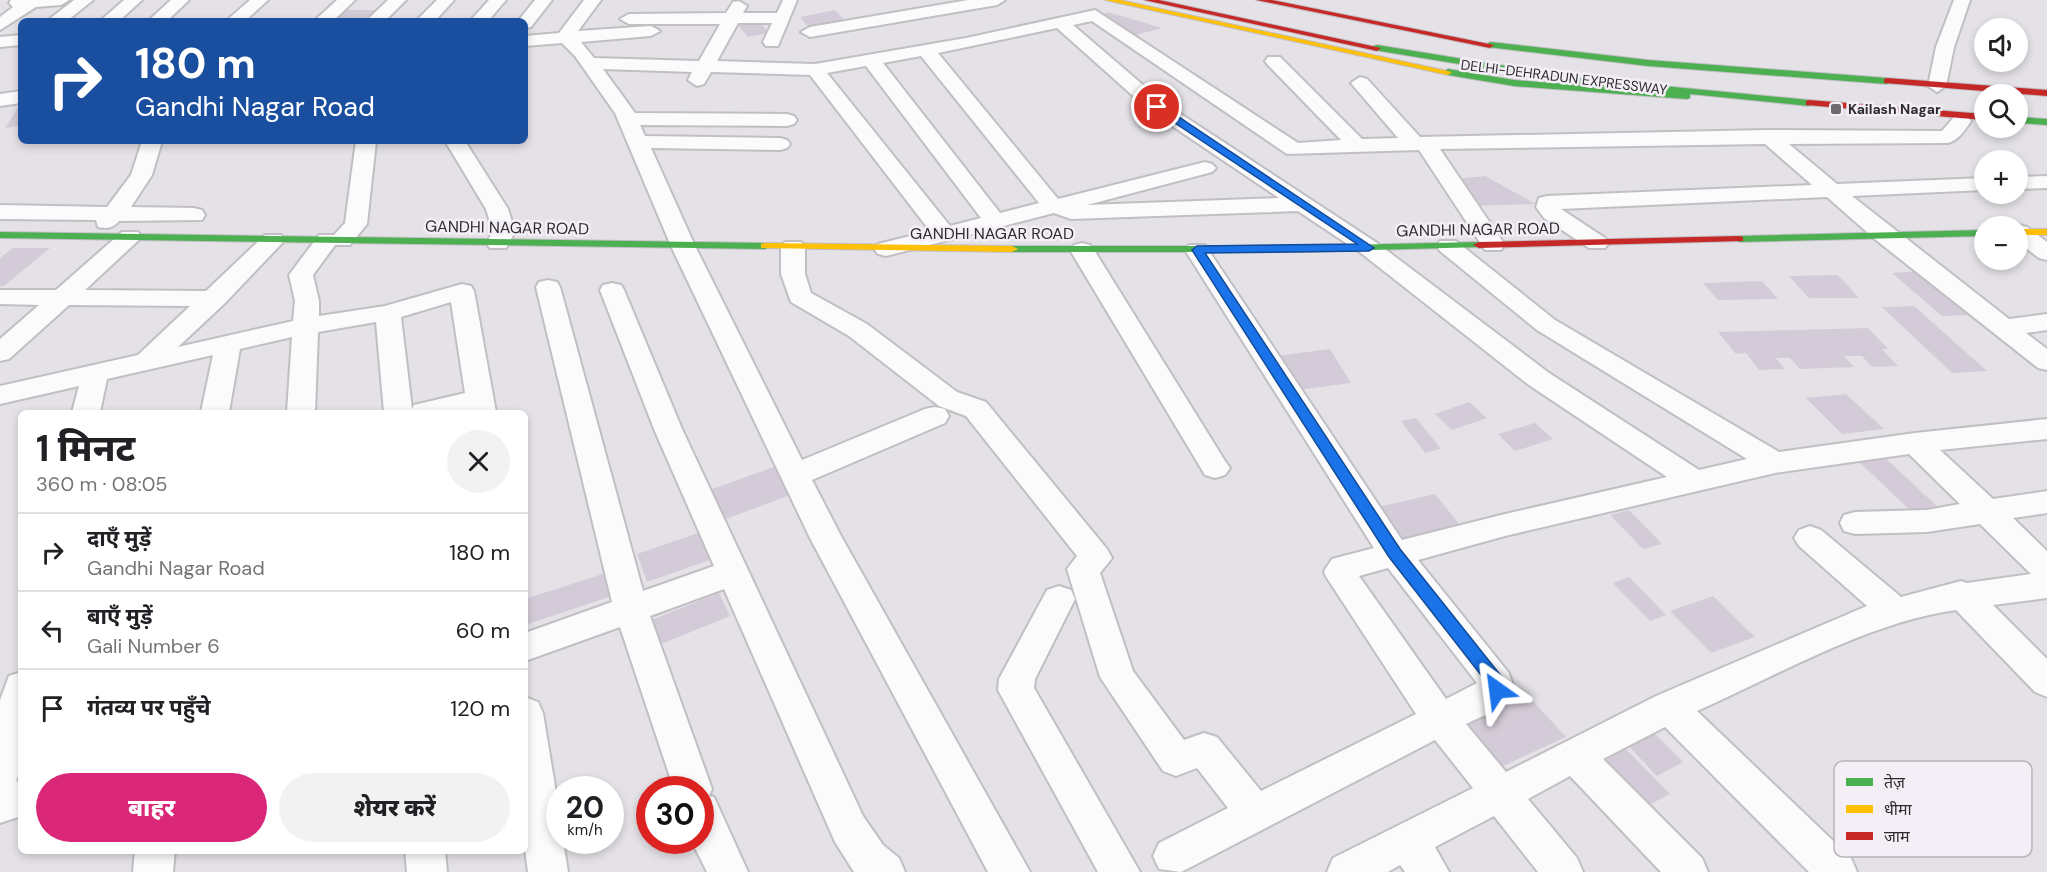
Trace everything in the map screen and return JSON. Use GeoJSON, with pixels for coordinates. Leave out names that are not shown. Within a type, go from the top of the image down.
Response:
{"type":"FeatureCollection","features":[{"type":"Feature","properties":{"kind":"main road"},"geometry":{"type":"LineString","coordinates":[[1109,0],[1459,74],[1514,83],[1974,122]]}},
{"type":"Feature","properties":{"kind":"main road","name":"DELHI-DEHRADUN EXPRESSWAY"},"geometry":{"type":"LineString","coordinates":[[1148,0],[1389,52],[1526,74],[1680,91],[1974,116]]}},
{"type":"Feature","properties":{"kind":"main road","name":"DELHI-DEHRADUN EXPRESSWAY"},"geometry":{"type":"LineString","coordinates":[[1200,0],[1396,41],[1526,62],[1675,78],[1974,103]]}},
{"type":"Feature","properties":{"kind":"main road"},"geometry":{"type":"LineString","coordinates":[[1260,0],[1468,43],[1648,63],[2047,93]]}},
{"type":"Feature","properties":{"kind":"main road"},"geometry":{"type":"LineString","coordinates":[[2028,107],[2047,109]]}},
{"type":"Feature","properties":{"kind":"main road"},"geometry":{"type":"LineString","coordinates":[[2028,121],[2047,122]]}},
{"type":"Feature","properties":{"kind":"main road"},"geometry":{"type":"LineString","coordinates":[[2028,127],[2047,129]]}},
{"type":"Feature","properties":{"kind":"main road"},"geometry":{"type":"LineString","coordinates":[[2028,232],[2047,231]]}},
{"type":"Feature","properties":{"kind":"main road","name":"GANDHI NAGAR ROAD"},"geometry":{"type":"LineString","coordinates":[[1,236],[886,249],[1197,250],[1974,233]]}},
{"type":"Feature","properties":{"kind":"street"},"geometry":{"type":"LineString","coordinates":[[0,24],[27,2],[61,0]]}},
{"type":"Feature","properties":{"kind":"street"},"geometry":{"type":"LineString","coordinates":[[60,18],[85,0]]}},
{"type":"Feature","properties":{"kind":"street"},"geometry":{"type":"LineString","coordinates":[[113,18],[134,0]]}},
{"type":"Feature","properties":{"kind":"street"},"geometry":{"type":"LineString","coordinates":[[160,18],[181,0]]}},
{"type":"Feature","properties":{"kind":"street"},"geometry":{"type":"LineString","coordinates":[[219,14],[234,0]]}},
{"type":"Feature","properties":{"kind":"street"},"geometry":{"type":"LineString","coordinates":[[239,18],[260,0]]}},
{"type":"Feature","properties":{"kind":"street"},"geometry":{"type":"LineString","coordinates":[[326,18],[347,0]]}},
{"type":"Feature","properties":{"kind":"street"},"geometry":{"type":"LineString","coordinates":[[378,18],[398,0]]}},
{"type":"Feature","properties":{"kind":"street"},"geometry":{"type":"LineString","coordinates":[[428,18],[446,0]]}},
{"type":"Feature","properties":{"kind":"street"},"geometry":{"type":"LineString","coordinates":[[482,18],[498,0]]}},
{"type":"Feature","properties":{"kind":"street"},"geometry":{"type":"LineString","coordinates":[[528,19],[544,0]]}},
{"type":"Feature","properties":{"kind":"street"},"geometry":{"type":"LineString","coordinates":[[565,37],[593,0]]}},
{"type":"Feature","properties":{"kind":"street"},"geometry":{"type":"LineString","coordinates":[[626,25],[643,0]]}},
{"type":"Feature","properties":{"kind":"street"},"geometry":{"type":"LineString","coordinates":[[694,84],[742,0]]}},
{"type":"Feature","properties":{"kind":"street"},"geometry":{"type":"LineString","coordinates":[[772,42],[791,0]]}},
{"type":"Feature","properties":{"kind":"street"},"geometry":{"type":"LineString","coordinates":[[810,32],[997,0]]}},
{"type":"Feature","properties":{"kind":"street"},"geometry":{"type":"LineString","coordinates":[[1937,86],[1945,46],[1962,0]]}},
{"type":"Feature","properties":{"kind":"street"},"geometry":{"type":"LineString","coordinates":[[528,57],[816,70],[926,51],[1098,15],[1294,150],[1357,145],[1768,136],[1948,137],[1961,121]]}},
{"type":"Feature","properties":{"kind":"street"},"geometry":{"type":"LineString","coordinates":[[528,41],[565,37],[626,25],[783,18]]}},
{"type":"Feature","properties":{"kind":"street"},"geometry":{"type":"LineString","coordinates":[[1062,24],[1157,107],[1369,248],[1539,379],[1694,481]]}},
{"type":"Feature","properties":{"kind":"street"},"geometry":{"type":"LineString","coordinates":[[626,25],[664,30]]}},
{"type":"Feature","properties":{"kind":"street"},"geometry":{"type":"LineString","coordinates":[[565,37],[604,84],[633,131],[683,246],[795,475],[882,642],[1010,872]]}},
{"type":"Feature","properties":{"kind":"street"},"geometry":{"type":"LineString","coordinates":[[0,42],[18,40]]}},
{"type":"Feature","properties":{"kind":"street"},"geometry":{"type":"LineString","coordinates":[[0,53],[18,51]]}},
{"type":"Feature","properties":{"kind":"street"},"geometry":{"type":"LineString","coordinates":[[926,51],[1052,205],[1071,212],[1301,204]]}},
{"type":"Feature","properties":{"kind":"street"},"geometry":{"type":"LineString","coordinates":[[871,60],[994,220]]}},
{"type":"Feature","properties":{"kind":"street"},"geometry":{"type":"LineString","coordinates":[[1274,61],[1357,145]]}},
{"type":"Feature","properties":{"kind":"street"},"geometry":{"type":"LineString","coordinates":[[816,70],[944,233]]}},
{"type":"Feature","properties":{"kind":"street"},"geometry":{"type":"LineString","coordinates":[[1360,83],[1421,144],[1492,245]]}},
{"type":"Feature","properties":{"kind":"street"},"geometry":{"type":"LineString","coordinates":[[604,84],[625,84]]}},
{"type":"Feature","properties":{"kind":"street"},"geometry":{"type":"LineString","coordinates":[[656,84],[784,84]]}},
{"type":"Feature","properties":{"kind":"street"},"geometry":{"type":"LineString","coordinates":[[0,100],[18,97]]}},
{"type":"Feature","properties":{"kind":"street"},"geometry":{"type":"LineString","coordinates":[[633,131],[787,120]]}},
{"type":"Feature","properties":{"kind":"street"},"geometry":{"type":"LineString","coordinates":[[633,131],[780,144]]}},
{"type":"Feature","properties":{"kind":"street"},"geometry":{"type":"LineString","coordinates":[[1768,136],[1828,190],[2047,362]]}},
{"type":"Feature","properties":{"kind":"street"},"geometry":{"type":"LineString","coordinates":[[93,237],[128,198],[144,173],[151,144]]}},
{"type":"Feature","properties":{"kind":"street"},"geometry":{"type":"LineString","coordinates":[[299,410],[307,326],[307,301],[301,275],[335,240],[356,224],[366,144]]}},
{"type":"Feature","properties":{"kind":"street"},"geometry":{"type":"LineString","coordinates":[[457,144],[497,209],[504,232],[498,243]]}},
{"type":"Feature","properties":{"kind":"street"},"geometry":{"type":"LineString","coordinates":[[886,249],[1205,168]]}},
{"type":"Feature","properties":{"kind":"street"},"geometry":{"type":"LineString","coordinates":[[2028,183],[2047,182]]}},
{"type":"Feature","properties":{"kind":"street"},"geometry":{"type":"LineString","coordinates":[[1597,243],[1552,213],[1547,203],[1974,184]]}},
{"type":"Feature","properties":{"kind":"street"},"geometry":{"type":"LineString","coordinates":[[0,212],[194,215]]}},
{"type":"Feature","properties":{"kind":"street"},"geometry":{"type":"LineString","coordinates":[[0,353],[130,237]]}},
{"type":"Feature","properties":{"kind":"street"},"geometry":{"type":"LineString","coordinates":[[2028,239],[2047,253]]}},
{"type":"Feature","properties":{"kind":"street"},"geometry":{"type":"LineString","coordinates":[[147,362],[215,299],[273,240]]}},
{"type":"Feature","properties":{"kind":"street"},"geometry":{"type":"LineString","coordinates":[[1448,246],[1546,325],[1775,463]]}},
{"type":"Feature","properties":{"kind":"street"},"geometry":{"type":"LineString","coordinates":[[793,247],[793,274],[800,297],[858,330],[949,400],[962,402],[976,409],[1033,477],[1096,558],[1083,569],[1118,677],[1176,759],[1204,749],[1255,813]]}},
{"type":"Feature","properties":{"kind":"street"},"geometry":{"type":"LineString","coordinates":[[1082,250],[1215,468]]}},
{"type":"Feature","properties":{"kind":"street"},"geometry":{"type":"LineString","coordinates":[[1173,856],[1440,718],[1494,693],[1498,685],[1394,553],[1197,250]]}},
{"type":"Feature","properties":{"kind":"street"},"geometry":{"type":"LineString","coordinates":[[548,287],[631,610],[688,776]]}},
{"type":"Feature","properties":{"kind":"street"},"geometry":{"type":"LineString","coordinates":[[612,290],[668,429],[735,572],[849,829],[869,859],[885,872]]}},
{"type":"Feature","properties":{"kind":"street"},"geometry":{"type":"LineString","coordinates":[[0,395],[307,326],[388,313],[462,291],[481,406],[443,410]]}},
{"type":"Feature","properties":{"kind":"street"},"geometry":{"type":"LineString","coordinates":[[0,297],[215,299]]}},
{"type":"Feature","properties":{"kind":"street"},"geometry":{"type":"LineString","coordinates":[[388,313],[398,410]]}},
{"type":"Feature","properties":{"kind":"street"},"geometry":{"type":"LineString","coordinates":[[2003,328],[2047,322]]}},
{"type":"Feature","properties":{"kind":"street"},"geometry":{"type":"LineString","coordinates":[[215,410],[228,344]]}},
{"type":"Feature","properties":{"kind":"street"},"geometry":{"type":"LineString","coordinates":[[86,410],[95,374]]}},
{"type":"Feature","properties":{"kind":"street"},"geometry":{"type":"LineString","coordinates":[[795,475],[935,416]]}},
{"type":"Feature","properties":{"kind":"street"},"geometry":{"type":"LineString","coordinates":[[1563,872],[1440,718],[1340,571],[1346,566],[1394,553],[1775,463],[1915,443],[2047,429]]}},
{"type":"Feature","properties":{"kind":"street"},"geometry":{"type":"LineString","coordinates":[[1915,443],[2047,570]]}},
{"type":"Feature","properties":{"kind":"street"},"geometry":{"type":"LineString","coordinates":[[1855,523],[1927,521],[2047,502]]}},
{"type":"Feature","properties":{"kind":"street"},"geometry":{"type":"LineString","coordinates":[[1810,538],[1895,611]]}},
{"type":"Feature","properties":{"kind":"street"},"geometry":{"type":"LineString","coordinates":[[528,645],[735,572]]}},
{"type":"Feature","properties":{"kind":"street"},"geometry":{"type":"LineString","coordinates":[[1347,872],[1669,707],[1853,625],[1895,611],[1961,594],[2047,585]]}},
{"type":"Feature","properties":{"kind":"street"},"geometry":{"type":"LineString","coordinates":[[1961,594],[2047,682]]}},
{"type":"Feature","properties":{"kind":"street"},"geometry":{"type":"LineString","coordinates":[[1059,598],[1017,679],[1016,690],[1120,872]]}},
{"type":"Feature","properties":{"kind":"street"},"geometry":{"type":"LineString","coordinates":[[0,776],[18,700]]}},
{"type":"Feature","properties":{"kind":"street"},"geometry":{"type":"LineString","coordinates":[[1669,707],[1837,872]]}},
{"type":"Feature","properties":{"kind":"street"},"geometry":{"type":"LineString","coordinates":[[528,734],[548,872]]}},
{"type":"Feature","properties":{"kind":"street"},"geometry":{"type":"LineString","coordinates":[[1575,756],[1688,872]]}},
{"type":"Feature","properties":{"kind":"street"},"geometry":{"type":"LineString","coordinates":[[0,805],[18,799]]}},
{"type":"Feature","properties":{"kind":"street"},"geometry":{"type":"LineString","coordinates":[[1406,841],[1429,872]]}},
{"type":"Feature","properties":{"kind":"street"},"geometry":{"type":"LineString","coordinates":[[714,846],[728,872]]}},
{"type":"Feature","properties":{"kind":"street"},"geometry":{"type":"LineString","coordinates":[[153,872],[155,854]]}},
{"type":"Feature","properties":{"kind":"street"},"geometry":{"type":"LineString","coordinates":[[425,854],[427,872]]}},
{"type":"Feature","properties":{"kind":"building"},"geometry":{"type":"Polygon","coordinates":[[[343,10],[380,10],[372,18],[335,18],[343,10]]]}},
{"type":"Feature","properties":{"kind":"building"},"geometry":{"type":"Polygon","coordinates":[[[835,10],[845,21],[809,28],[800,17],[835,10]]]}},
{"type":"Feature","properties":{"kind":"building"},"geometry":{"type":"Polygon","coordinates":[[[1108,12],[1162,28],[1132,36],[1100,16],[1108,12]]]}},
{"type":"Feature","properties":{"kind":"building"},"geometry":{"type":"Polygon","coordinates":[[[759,21],[769,33],[748,37],[738,25],[759,21]]]}},
{"type":"Feature","properties":{"kind":"building"},"geometry":{"type":"Polygon","coordinates":[[[18,108],[18,126],[5,128],[18,108]]]}},
{"type":"Feature","properties":{"kind":"building"},"geometry":{"type":"Polygon","coordinates":[[[1485,176],[1536,204],[1474,206],[1456,179],[1485,176]]]}},
{"type":"Feature","properties":{"kind":"building"},"geometry":{"type":"Polygon","coordinates":[[[13,248],[50,248],[4,286],[0,286],[0,258],[13,248]]]}},
{"type":"Feature","properties":{"kind":"building"},"geometry":{"type":"Polygon","coordinates":[[[1920,271],[1971,315],[1942,316],[1892,273],[1920,271]]]}},
{"type":"Feature","properties":{"kind":"building"},"geometry":{"type":"Polygon","coordinates":[[[1838,275],[1859,298],[1809,298],[1789,276],[1838,275]]]}},
{"type":"Feature","properties":{"kind":"building"},"geometry":{"type":"Polygon","coordinates":[[[1762,281],[1778,299],[1718,300],[1703,283],[1762,281]]]}},
{"type":"Feature","properties":{"kind":"building"},"geometry":{"type":"Polygon","coordinates":[[[1914,306],[1987,371],[1952,373],[1882,307],[1914,306]]]}},
{"type":"Feature","properties":{"kind":"building"},"geometry":{"type":"Polygon","coordinates":[[[1868,328],[1888,349],[1882,349],[1898,366],[1872,367],[1862,356],[1844,356],[1854,367],[1800,369],[1790,358],[1776,358],[1785,369],[1759,370],[1746,353],[1736,354],[1718,332],[1868,328]]]}},
{"type":"Feature","properties":{"kind":"building"},"geometry":{"type":"Polygon","coordinates":[[[1330,349],[1351,383],[1298,390],[1276,356],[1330,349]]]}},
{"type":"Feature","properties":{"kind":"building"},"geometry":{"type":"Polygon","coordinates":[[[1846,394],[1884,429],[1842,434],[1806,398],[1846,394]]]}},
{"type":"Feature","properties":{"kind":"building"},"geometry":{"type":"Polygon","coordinates":[[[1469,402],[1487,418],[1452,430],[1435,414],[1469,402]]]}},
{"type":"Feature","properties":{"kind":"building"},"geometry":{"type":"Polygon","coordinates":[[[1416,418],[1441,449],[1425,453],[1401,421],[1416,418]]]}},
{"type":"Feature","properties":{"kind":"building"},"geometry":{"type":"Polygon","coordinates":[[[1535,423],[1553,439],[1515,451],[1498,434],[1535,423]]]}},
{"type":"Feature","properties":{"kind":"building"},"geometry":{"type":"Polygon","coordinates":[[[1879,452],[1940,509],[1913,513],[1853,456],[1879,452]]]}},
{"type":"Feature","properties":{"kind":"building"},"geometry":{"type":"Polygon","coordinates":[[[779,465],[796,493],[715,523],[701,493],[779,465]]]}},
{"type":"Feature","properties":{"kind":"building"},"geometry":{"type":"Polygon","coordinates":[[[1435,494],[1460,525],[1396,540],[1374,508],[1435,494]]]}},
{"type":"Feature","properties":{"kind":"building"},"geometry":{"type":"Polygon","coordinates":[[[1629,510],[1662,544],[1643,549],[1610,515],[1629,510]]]}},
{"type":"Feature","properties":{"kind":"building"},"geometry":{"type":"Polygon","coordinates":[[[707,530],[718,557],[647,582],[637,554],[707,530]]]}},
{"type":"Feature","properties":{"kind":"building"},"geometry":{"type":"Polygon","coordinates":[[[615,570],[621,593],[528,624],[528,598],[615,570]]]}},
{"type":"Feature","properties":{"kind":"building"},"geometry":{"type":"Polygon","coordinates":[[[1629,577],[1666,615],[1650,621],[1613,583],[1629,577]]]}},
{"type":"Feature","properties":{"kind":"building"},"geometry":{"type":"Polygon","coordinates":[[[719,593],[730,616],[649,649],[639,625],[719,593]]]}},
{"type":"Feature","properties":{"kind":"building"},"geometry":{"type":"Polygon","coordinates":[[[1713,596],[1755,637],[1711,653],[1670,611],[1713,596]]]}},
{"type":"Feature","properties":{"kind":"building"},"geometry":{"type":"Polygon","coordinates":[[[1521,688],[1566,737],[1490,772],[1447,719],[1521,688]]]}},
{"type":"Feature","properties":{"kind":"building"},"geometry":{"type":"Polygon","coordinates":[[[1646,725],[1683,762],[1657,776],[1621,738],[1646,725]]]}},
{"type":"Feature","properties":{"kind":"building"},"geometry":{"type":"Polygon","coordinates":[[[1619,742],[1670,794],[1645,807],[1595,755],[1619,742]]]}},
{"type":"Feature","properties":{"kind":"traffic: fast"},"geometry":{"type":"LineString","coordinates":[[1490,45],[1648,63],[1887,81]]}},
{"type":"Feature","properties":{"kind":"traffic: fast"},"geometry":{"type":"LineString","coordinates":[[1377,48],[1580,81],[1809,103]]}},
{"type":"Feature","properties":{"kind":"traffic: fast"},"geometry":{"type":"LineString","coordinates":[[1448,72],[1514,83],[1687,96]]}},
{"type":"Feature","properties":{"kind":"traffic: fast"},"geometry":{"type":"LineString","coordinates":[[2028,121],[2047,122]]}},
{"type":"Feature","properties":{"kind":"traffic: fast"},"geometry":{"type":"LineString","coordinates":[[1739,239],[1974,233]]}},
{"type":"Feature","properties":{"kind":"traffic: fast"},"geometry":{"type":"LineString","coordinates":[[0,235],[765,246]]}},
{"type":"Feature","properties":{"kind":"traffic: fast"},"geometry":{"type":"LineString","coordinates":[[1012,249],[1298,249],[1479,245]]}},
{"type":"Feature","properties":{"kind":"traffic: slow"},"geometry":{"type":"LineString","coordinates":[[1109,0],[1448,72]]}},
{"type":"Feature","properties":{"kind":"traffic: slow"},"geometry":{"type":"LineString","coordinates":[[2028,232],[2047,232]]}},
{"type":"Feature","properties":{"kind":"traffic: slow"},"geometry":{"type":"LineString","coordinates":[[765,246],[1012,249]]}},
{"type":"Feature","properties":{"kind":"traffic: jam"},"geometry":{"type":"LineString","coordinates":[[1148,0],[1377,48]]}},
{"type":"Feature","properties":{"kind":"traffic: jam"},"geometry":{"type":"LineString","coordinates":[[1260,0],[1490,45]]}},
{"type":"Feature","properties":{"kind":"traffic: jam"},"geometry":{"type":"LineString","coordinates":[[1887,81],[2047,93]]}},
{"type":"Feature","properties":{"kind":"traffic: jam"},"geometry":{"type":"LineString","coordinates":[[1809,103],[1974,116]]}},
{"type":"Feature","properties":{"kind":"traffic: jam"},"geometry":{"type":"LineString","coordinates":[[1479,245],[1739,239]]}},
{"type":"Feature","properties":{"kind":"place","name":"Kailash Nagar"},"geometry":{"type":"Point","coordinates":[1836,109]}},
{"type":"Feature","properties":{"kind":"route"},"geometry":{"type":"LineString","coordinates":[[1157,107],[1369,248],[1197,250],[1394,553],[1496,682],[1497,690]]}}]}
